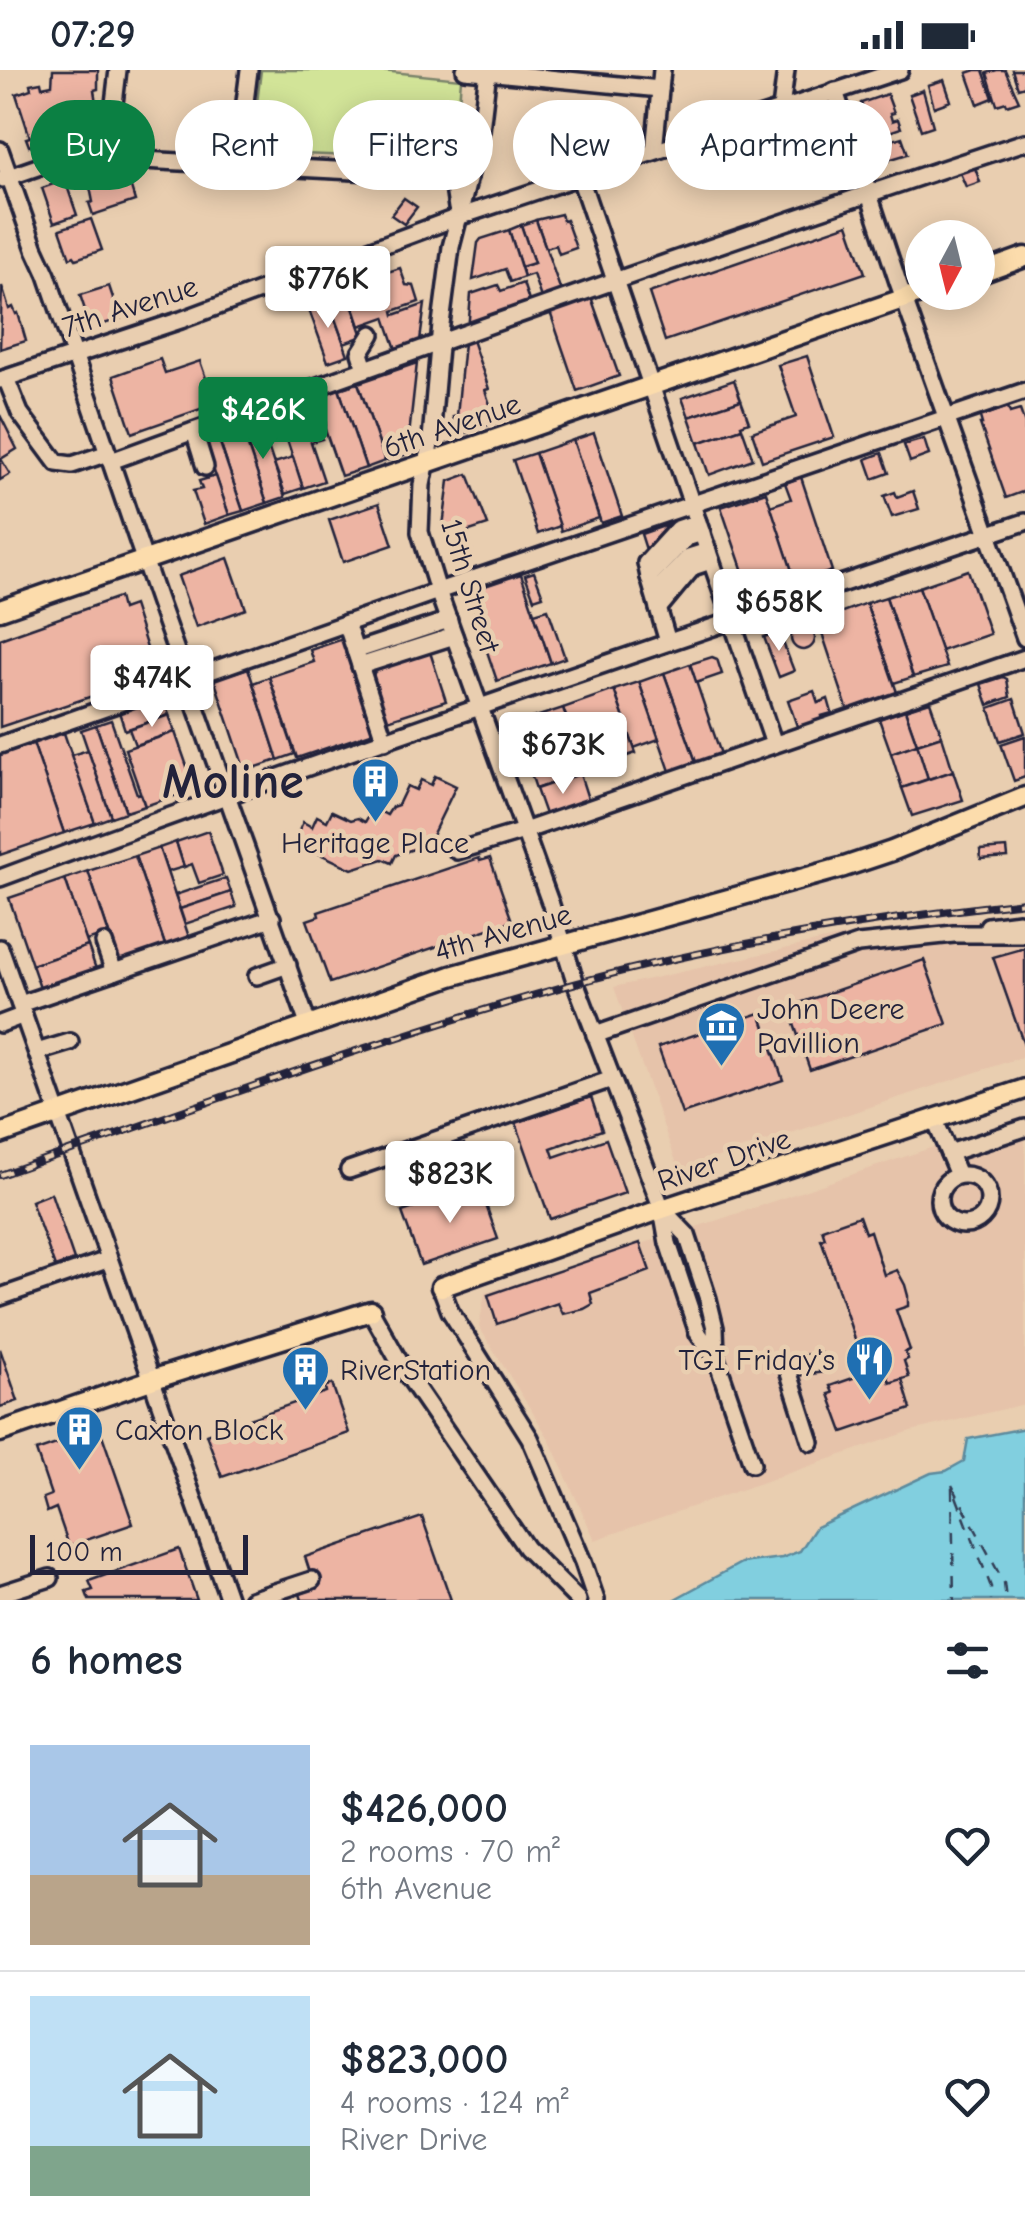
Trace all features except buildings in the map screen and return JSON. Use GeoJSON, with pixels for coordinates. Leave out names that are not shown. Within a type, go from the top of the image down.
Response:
{"type":"FeatureCollection","features":[{"type":"Feature","properties":{"kind":"main road"},"geometry":{"type":"LineString","coordinates":[[995,268],[1025,257]]}},
{"type":"Feature","properties":{"kind":"main road","name":"6th Avenue"},"geometry":{"type":"LineString","coordinates":[[0,610],[904,298]]}},
{"type":"Feature","properties":{"kind":"main road","name":"4th Avenue"},"geometry":{"type":"LineString","coordinates":[[0,1134],[450,976],[844,867],[1025,796]]}},
{"type":"Feature","properties":{"kind":"main road","name":"River Drive"},"geometry":{"type":"LineString","coordinates":[[441,1287],[1025,1088]]}},
{"type":"Feature","properties":{"kind":"main road"},"geometry":{"type":"LineString","coordinates":[[0,1432],[371,1311]]}},
{"type":"Feature","properties":{"kind":"street"},"geometry":{"type":"LineString","coordinates":[[114,100],[118,70]]}},
{"type":"Feature","properties":{"kind":"street"},"geometry":{"type":"LineString","coordinates":[[245,100],[249,70]]}},
{"type":"Feature","properties":{"kind":"street"},"geometry":{"type":"LineString","coordinates":[[465,70],[660,90]]}},
{"type":"Feature","properties":{"kind":"street"},"geometry":{"type":"LineString","coordinates":[[654,151],[662,70]]}},
{"type":"Feature","properties":{"kind":"street"},"geometry":{"type":"LineString","coordinates":[[782,100],[786,70]]}},
{"type":"Feature","properties":{"kind":"street","name":"7th Avenue"},"geometry":{"type":"LineString","coordinates":[[809,100],[900,70]]}},
{"type":"Feature","properties":{"kind":"street","name":"15th Street"},"geometry":{"type":"LineString","coordinates":[[488,71],[481,130],[451,247],[431,439],[422,485],[420,532],[595,1035],[662,1210],[668,1243],[698,1333],[716,1358],[752,1464]]}},
{"type":"Feature","properties":{"kind":"street"},"geometry":{"type":"LineString","coordinates":[[835,91],[1025,638]]}},
{"type":"Feature","properties":{"kind":"street"},"geometry":{"type":"LineString","coordinates":[[3,379],[20,413],[57,463],[109,457],[194,431],[440,342],[1025,142]]}},
{"type":"Feature","properties":{"kind":"street","name":"7th Avenue"},"geometry":{"type":"LineString","coordinates":[[645,154],[665,147]]}},
{"type":"Feature","properties":{"kind":"street"},"geometry":{"type":"LineString","coordinates":[[0,150],[5,178],[74,354],[309,1027]]}},
{"type":"Feature","properties":{"kind":"street"},"geometry":{"type":"LineString","coordinates":[[313,169],[444,178],[452,181],[458,217]]}},
{"type":"Feature","properties":{"kind":"street"},"geometry":{"type":"LineString","coordinates":[[5,178],[30,170]]}},
{"type":"Feature","properties":{"kind":"street","name":"7th Avenue"},"geometry":{"type":"LineString","coordinates":[[3,379],[181,320],[458,217],[542,190]]}},
{"type":"Feature","properties":{"kind":"street"},"geometry":{"type":"LineString","coordinates":[[584,190],[774,744]]}},
{"type":"Feature","properties":{"kind":"street"},"geometry":{"type":"LineString","coordinates":[[365,369],[360,353],[372,334]]}},
{"type":"Feature","properties":{"kind":"street"},"geometry":{"type":"LineString","coordinates":[[305,390],[316,424]]}},
{"type":"Feature","properties":{"kind":"street"},"geometry":{"type":"LineString","coordinates":[[0,745],[1025,390]]}},
{"type":"Feature","properties":{"kind":"street"},"geometry":{"type":"LineString","coordinates":[[194,431],[205,467]]}},
{"type":"Feature","properties":{"kind":"street"},"geometry":{"type":"LineString","coordinates":[[0,878],[227,795],[1025,522]]}},
{"type":"Feature","properties":{"kind":"street"},"geometry":{"type":"LineString","coordinates":[[668,642],[654,593],[686,538],[700,527]]}},
{"type":"Feature","properties":{"kind":"street"},"geometry":{"type":"LineString","coordinates":[[654,593],[710,556]]}},
{"type":"Feature","properties":{"kind":"street"},"geometry":{"type":"LineString","coordinates":[[346,623],[385,741]]}},
{"type":"Feature","properties":{"kind":"street"},"geometry":{"type":"LineString","coordinates":[[356,654],[450,624]]}},
{"type":"Feature","properties":{"kind":"street"},"geometry":{"type":"LineString","coordinates":[[356,654],[450,624]]}},
{"type":"Feature","properties":{"kind":"street"},"geometry":{"type":"LineString","coordinates":[[458,851],[1025,658]]}},
{"type":"Feature","properties":{"kind":"street"},"geometry":{"type":"LineString","coordinates":[[0,1024],[22,1010],[114,972],[272,918]]}},
{"type":"Feature","properties":{"kind":"street"},"geometry":{"type":"LineString","coordinates":[[595,1035],[858,944],[1021,928]]}},
{"type":"Feature","properties":{"kind":"street"},"geometry":{"type":"LineString","coordinates":[[104,943],[114,972]]}},
{"type":"Feature","properties":{"kind":"street"},"geometry":{"type":"LineString","coordinates":[[0,948],[228,1600]]}},
{"type":"Feature","properties":{"kind":"street"},"geometry":{"type":"LineString","coordinates":[[257,976],[288,964]]}},
{"type":"Feature","properties":{"kind":"street"},"geometry":{"type":"LineString","coordinates":[[37,1052],[70,1042]]}},
{"type":"Feature","properties":{"kind":"street"},"geometry":{"type":"LineString","coordinates":[[350,1170],[612,1079]]}},
{"type":"Feature","properties":{"kind":"street"},"geometry":{"type":"LineString","coordinates":[[934,1118],[958,1176]]}},
{"type":"Feature","properties":{"kind":"street"},"geometry":{"type":"LineString","coordinates":[[948,1152],[1025,1128]]}},
{"type":"Feature","properties":{"kind":"street"},"geometry":{"type":"LineString","coordinates":[[0,1297],[108,1260]]}},
{"type":"Feature","properties":{"kind":"street"},"geometry":{"type":"LineString","coordinates":[[441,1287],[450,1311],[530,1438],[596,1600]]}},
{"type":"Feature","properties":{"kind":"street"},"geometry":{"type":"LineString","coordinates":[[371,1311],[404,1370],[533,1557],[578,1600]]}},
{"type":"Feature","properties":{"kind":"street"},"geometry":{"type":"LineString","coordinates":[[811,1442],[787,1367],[818,1363]]}},
{"type":"Feature","properties":{"kind":"street"},"geometry":{"type":"LineString","coordinates":[[0,1594],[50,1578]]}},
{"type":"Feature","properties":{"kind":"street"},"geometry":{"type":"LineString","coordinates":[[251,1600],[310,1584]]}},
{"type":"Feature","properties":{"kind":"shaded area"},"geometry":{"type":"Polygon","coordinates":[[[1025,912],[1025,1056],[679,1170],[614,987],[838,937],[1025,912]]]}},
{"type":"Feature","properties":{"kind":"shaded area"},"geometry":{"type":"Polygon","coordinates":[[[1025,1116],[1025,1404],[911,1431],[595,1540],[548,1437],[479,1327],[485,1293],[718,1220],[1025,1116]]]}},
{"type":"Feature","properties":{"kind":"green space"},"geometry":{"type":"Polygon","coordinates":[[[261,70],[372,70],[461,79],[459,100],[333,100],[333,155],[313,154],[313,100],[257,100],[261,70]]]}},
{"type":"Feature","properties":{"kind":"water"},"geometry":{"type":"Polygon","coordinates":[[[1025,1428],[1025,1600],[673,1600],[741,1563],[782,1558],[800,1551],[816,1527],[964,1461],[968,1439],[1025,1428]]]}},
{"type":"Feature","properties":{"kind":"ferry route"},"geometry":{"type":"LineString","coordinates":[[952,1485],[1004,1583],[1006,1600]]}},
{"type":"Feature","properties":{"kind":"ferry route"},"geometry":{"type":"LineString","coordinates":[[952,1487],[954,1600]]}},
{"type":"Feature","properties":{"kind":"ferry route"},"geometry":{"type":"LineString","coordinates":[[956,1496],[991,1587],[991,1600]]}},
{"type":"Feature","properties":{"kind":"railway"},"geometry":{"type":"LineString","coordinates":[[0,1175],[359,1050],[577,983],[800,934],[1025,902]]}},
{"type":"Feature","properties":{"kind":"place","name":"Heritage Place"},"geometry":{"type":"Point","coordinates":[375,824]}},
{"type":"Feature","properties":{"kind":"place","name":"John Deere Pavillion"},"geometry":{"type":"Point","coordinates":[722,1068]}},
{"type":"Feature","properties":{"kind":"place","name":"TGI Friday's"},"geometry":{"type":"Point","coordinates":[870,1402]}},
{"type":"Feature","properties":{"kind":"place","name":"RiverStation"},"geometry":{"type":"Point","coordinates":[305,1412]}},
{"type":"Feature","properties":{"kind":"place","name":"Caxton Block"},"geometry":{"type":"Point","coordinates":[80,1472]}},
{"type":"Feature","properties":{"kind":"district","name":"Moline"},"geometry":{"type":"Point","coordinates":[233,782]}}]}
